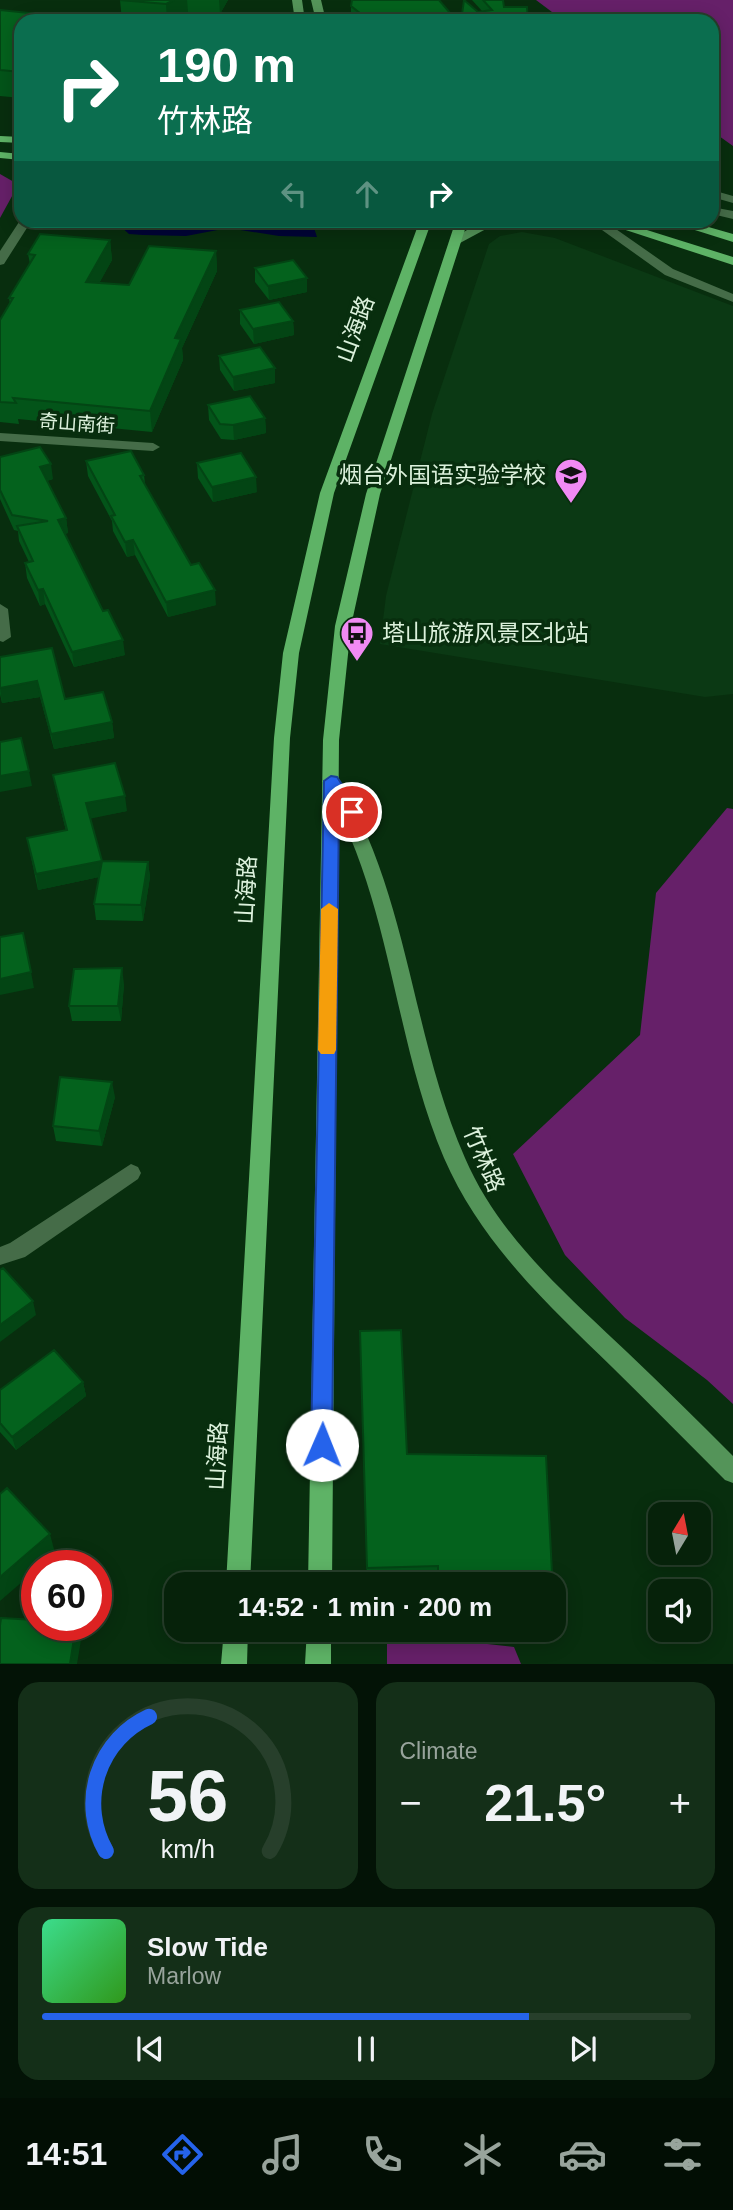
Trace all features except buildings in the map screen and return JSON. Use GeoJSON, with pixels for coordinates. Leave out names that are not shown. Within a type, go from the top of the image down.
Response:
{"type":"FeatureCollection","features":[{"type":"Feature","properties":{"kind":"main road","name":"山海路"},"geometry":{"type":"LineString","coordinates":[[239,1572],[282,738],[291,653],[327,493],[423,228]]}},
{"type":"Feature","properties":{"kind":"main road"},"geometry":{"type":"LineString","coordinates":[[320,1572],[331,740],[336,674],[343,625],[373,494],[460,228]]}},
{"type":"Feature","properties":{"kind":"main road"},"geometry":{"type":"LineString","coordinates":[[456,240],[479,228]]}},
{"type":"Feature","properties":{"kind":"main road"},"geometry":{"type":"LineString","coordinates":[[627,228],[733,261]]}},
{"type":"Feature","properties":{"kind":"main road"},"geometry":{"type":"LineString","coordinates":[[697,228],[733,238]]}},
{"type":"Feature","properties":{"kind":"main road","name":"竹林路"},"geometry":{"type":"LineString","coordinates":[[331,781],[352,812],[380,885],[421,1055],[454,1157],[478,1208],[518,1256],[584,1325],[733,1472]]}},
{"type":"Feature","properties":{"kind":"main road"},"geometry":{"type":"LineString","coordinates":[[234,1664],[235,1642]]}},
{"type":"Feature","properties":{"kind":"main road"},"geometry":{"type":"LineString","coordinates":[[318,1664],[319,1642]]}},
{"type":"Feature","properties":{"kind":"street"},"geometry":{"type":"LineString","coordinates":[[0,261],[21,228]]}},
{"type":"Feature","properties":{"kind":"street"},"geometry":{"type":"LineString","coordinates":[[606,228],[669,272],[733,298]]}},
{"type":"Feature","properties":{"kind":"street","name":"奇山南街"},"geometry":{"type":"LineString","coordinates":[[0,438],[152,447]]}},
{"type":"Feature","properties":{"kind":"street"},"geometry":{"type":"LineString","coordinates":[[0,609],[3,637]]}},
{"type":"Feature","properties":{"kind":"street"},"geometry":{"type":"LineString","coordinates":[[0,1256],[17,1250],[131,1173]]}},
{"type":"Feature","properties":{"kind":"shaded area"},"geometry":{"type":"Polygon","coordinates":[[[536,0],[733,0],[733,146],[719,136],[719,14],[555,14],[536,0]]]}},
{"type":"Feature","properties":{"kind":"shaded area"},"geometry":{"type":"Polygon","coordinates":[[[0,174],[14,182],[14,192],[0,218],[0,174]]]}},
{"type":"Feature","properties":{"kind":"shaded area"},"geometry":{"type":"Polygon","coordinates":[[[122,228],[228,228],[186,236],[129,234],[122,228]]]}},
{"type":"Feature","properties":{"kind":"shaded area"},"geometry":{"type":"Polygon","coordinates":[[[228,228],[314,228],[317,237],[279,236],[228,228]]]}},
{"type":"Feature","properties":{"kind":"shaded area","name":"烟台外国语实验学校"},"geometry":{"type":"Polygon","coordinates":[[[522,232],[555,238],[733,306],[733,694],[705,697],[380,644],[386,596],[432,414],[489,244],[500,236],[522,232]]]}},
{"type":"Feature","properties":{"kind":"shaded area"},"geometry":{"type":"Polygon","coordinates":[[[727,808],[733,809],[733,1404],[707,1380],[625,1318],[565,1255],[513,1154],[640,1035],[656,893],[727,808]]]}},
{"type":"Feature","properties":{"kind":"shaded area"},"geometry":{"type":"Polygon","coordinates":[[[387,1642],[469,1642],[514,1647],[521,1664],[387,1664],[387,1642]]]}},
{"type":"Feature","properties":{"kind":"slow traffic"},"geometry":{"type":"LineString","coordinates":[[327,1050],[329,909]]}},
{"type":"Feature","properties":{"kind":"place","name":"烟台外国语实验学校"},"geometry":{"type":"Point","coordinates":[571,505]}},
{"type":"Feature","properties":{"kind":"place","name":"塔山旅游风景区北站"},"geometry":{"type":"Point","coordinates":[357,663]}},
{"type":"Feature","properties":{"kind":"route"},"geometry":{"type":"LineString","coordinates":[[322,1445],[331,781],[352,812]]}}]}
